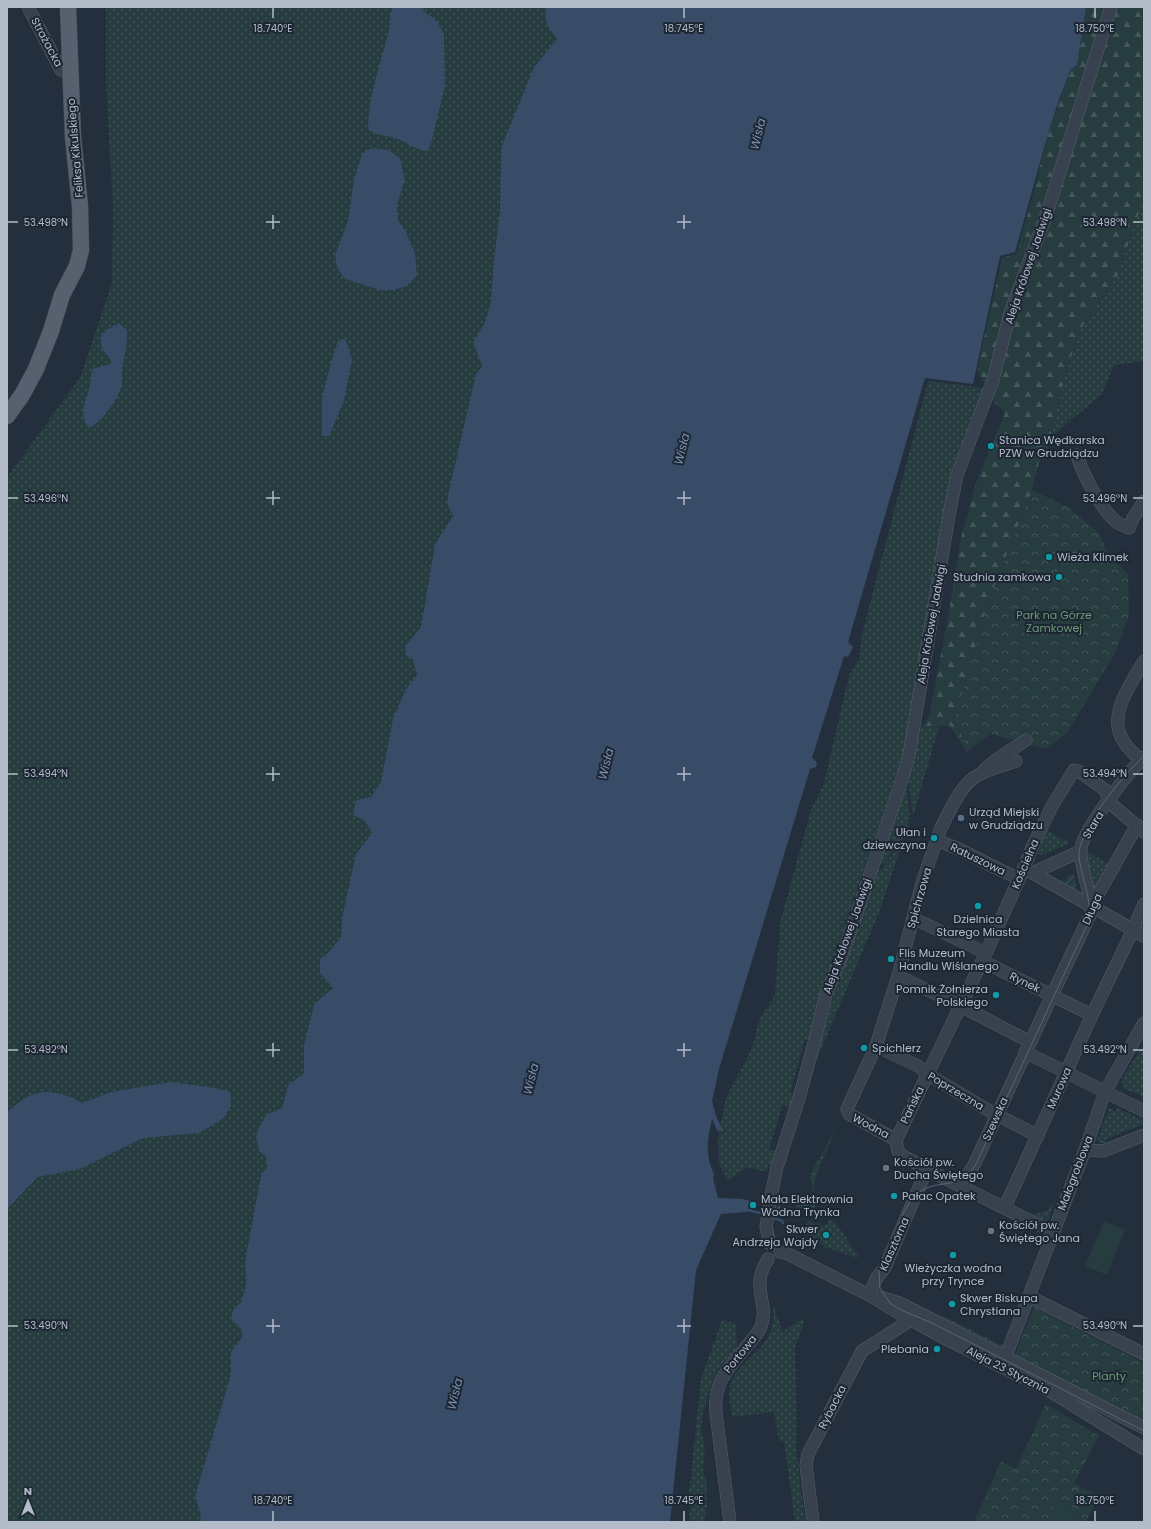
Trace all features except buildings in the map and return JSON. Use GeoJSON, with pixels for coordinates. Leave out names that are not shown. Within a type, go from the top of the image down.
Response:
{"type":"FeatureCollection","features":[{"type":"Feature","properties":{"kind":"main road","name":"Feliksa Kikulskiego"},"geometry":{"type":"LineString","coordinates":[[7,416],[22,395],[36,369],[51,331],[62,295],[77,266],[79,258],[81,227],[72,137],[68,7]]}},
{"type":"Feature","properties":{"kind":"street","name":"Strażacka"},"geometry":{"type":"LineString","coordinates":[[28,7],[61,70],[69,72]]}},
{"type":"Feature","properties":{"kind":"street","name":"Aleja Królowej Jadwigi"},"geometry":{"type":"LineString","coordinates":[[770,1244],[766,1227],[777,1167],[800,1098],[826,994],[842,956],[909,756],[949,515],[958,475],[993,380],[1010,313],[1047,213],[1111,7]]}},
{"type":"Feature","properties":{"kind":"street"},"geometry":{"type":"LineString","coordinates":[[1077,455],[1086,479],[1105,508],[1118,523],[1129,528],[1133,518],[1144,501]]}},
{"type":"Feature","properties":{"kind":"street"},"geometry":{"type":"LineString","coordinates":[[1142,759],[1124,742],[1118,729],[1118,717],[1120,705],[1144,661]]}},
{"type":"Feature","properties":{"kind":"street"},"geometry":{"type":"LineString","coordinates":[[978,775],[996,760],[1026,740]]}},
{"type":"Feature","properties":{"kind":"street","name":"Stara"},"geometry":{"type":"LineString","coordinates":[[1092,906],[1081,851],[1086,834],[1109,801],[1142,759]]}},
{"type":"Feature","properties":{"kind":"street","name":"Spichrzowa"},"geometry":{"type":"LineString","coordinates":[[848,1112],[849,1104],[876,1046],[898,976],[922,883],[940,830],[963,790],[970,781],[978,775],[1016,761]]}},
{"type":"Feature","properties":{"kind":"street","name":"Kościelna"},"geometry":{"type":"LineString","coordinates":[[984,957],[1050,808],[1074,770],[1079,771],[1105,790],[1109,801]]}},
{"type":"Feature","properties":{"kind":"street"},"geometry":{"type":"LineString","coordinates":[[1109,801],[1141,828]]}},
{"type":"Feature","properties":{"kind":"street","name":"Długa"},"geometry":{"type":"LineString","coordinates":[[1052,995],[1090,915],[1092,906],[1141,828]]}},
{"type":"Feature","properties":{"kind":"street","name":"Ratuszowa"},"geometry":{"type":"LineString","coordinates":[[937,841],[948,844],[1004,872],[1036,874],[1144,936]]}},
{"type":"Feature","properties":{"kind":"street"},"geometry":{"type":"LineString","coordinates":[[1036,874],[1039,870],[1081,851]]}},
{"type":"Feature","properties":{"kind":"street","name":"Murowa"},"geometry":{"type":"LineString","coordinates":[[1005,1208],[1144,904]]}},
{"type":"Feature","properties":{"kind":"street","name":"Rynek"},"geometry":{"type":"LineString","coordinates":[[913,918],[1052,995],[1028,1047]]}},
{"type":"Feature","properties":{"kind":"street"},"geometry":{"type":"LineString","coordinates":[[961,1006],[984,957]]}},
{"type":"Feature","properties":{"kind":"street"},"geometry":{"type":"LineString","coordinates":[[898,976],[961,1006],[1028,1047],[1066,1073],[1144,1112]]}},
{"type":"Feature","properties":{"kind":"street"},"geometry":{"type":"LineString","coordinates":[[1052,995],[1092,1015]]}},
{"type":"Feature","properties":{"kind":"street","name":"Pańska"},"geometry":{"type":"LineString","coordinates":[[896,1140],[961,1006]]}},
{"type":"Feature","properties":{"kind":"street","name":"Małogroblowa"},"geometry":{"type":"LineString","coordinates":[[1004,1362],[1085,1150],[1105,1092],[1142,1032]]}},
{"type":"Feature","properties":{"kind":"street","name":"Poprzeczna"},"geometry":{"type":"LineString","coordinates":[[876,1046],[918,1066],[927,1074],[996,1115],[1038,1136]]}},
{"type":"Feature","properties":{"kind":"street","name":"Szewska"},"geometry":{"type":"LineString","coordinates":[[956,1183],[965,1180],[1028,1047]]}},
{"type":"Feature","properties":{"kind":"street","name":"Wodna"},"geometry":{"type":"LineString","coordinates":[[848,1112],[849,1114],[896,1140]]}},
{"type":"Feature","properties":{"kind":"street"},"geometry":{"type":"LineString","coordinates":[[1085,1150],[1103,1151],[1144,1135]]}},
{"type":"Feature","properties":{"kind":"street"},"geometry":{"type":"LineString","coordinates":[[896,1140],[898,1151],[903,1156],[1053,1232]]}},
{"type":"Feature","properties":{"kind":"street","name":"Klasztorna"},"geometry":{"type":"LineString","coordinates":[[869,1295],[876,1280],[885,1267],[927,1169]]}},
{"type":"Feature","properties":{"kind":"street"},"geometry":{"type":"LineString","coordinates":[[770,1244],[777,1245],[780,1252],[777,1258],[773,1260],[768,1259],[764,1255],[764,1249],[770,1244]]}},
{"type":"Feature","properties":{"kind":"street","name":"Aleja 23 Stycznia"},"geometry":{"type":"LineString","coordinates":[[780,1252],[788,1254],[869,1295],[911,1320],[1144,1428]]}},
{"type":"Feature","properties":{"kind":"street","name":"Portowa"},"geometry":{"type":"LineString","coordinates":[[730,1522],[716,1413],[716,1398],[719,1384],[726,1371],[755,1337],[762,1325],[764,1316],[760,1276],[768,1259]]}},
{"type":"Feature","properties":{"kind":"street","name":"Aleja 23 Stycznia"},"geometry":{"type":"LineString","coordinates":[[869,1295],[902,1304],[1004,1362],[1144,1449]]}},
{"type":"Feature","properties":{"kind":"street"},"geometry":{"type":"LineString","coordinates":[[1030,1297],[1144,1354]]}},
{"type":"Feature","properties":{"kind":"street","name":"Rybacka"},"geometry":{"type":"LineString","coordinates":[[814,1522],[806,1465],[808,1454],[862,1350],[911,1320]]}},
{"type":"Feature","properties":{"kind":"green space"},"geometry":{"type":"Polygon","coordinates":[[[106,7],[546,7],[548,24],[557,39],[534,67],[500,210],[493,268],[491,301],[485,322],[473,342],[482,366],[476,374],[447,503],[453,516],[435,544],[421,627],[405,646],[413,658],[417,675],[406,689],[393,718],[381,782],[371,797],[353,815],[364,820],[372,833],[356,854],[342,917],[341,937],[329,952],[320,973],[333,988],[322,997],[304,1045],[304,1073],[288,1085],[282,1108],[267,1114],[267,1167],[261,1175],[245,1261],[246,1285],[241,1302],[233,1310],[242,1330],[242,1337],[231,1352],[231,1374],[195,1496],[200,1512],[200,1522],[7,1522],[7,477],[80,378],[112,283],[113,206],[106,85],[106,7]]]}},
{"type":"Feature","properties":{"kind":"green space"},"geometry":{"type":"Polygon","coordinates":[[[1086,7],[1144,7],[1144,204],[1142,204],[1117,277],[1080,330],[1066,373],[1050,438],[1048,454],[1041,455],[1032,490],[988,603],[955,717],[967,752],[950,726],[923,726],[929,717],[950,606],[961,537],[977,480],[1005,413],[995,403],[977,370],[1002,258],[1017,253],[1047,137],[1071,69],[1077,65],[1086,7]]]}},
{"type":"Feature","properties":{"kind":"green space"},"geometry":{"type":"Polygon","coordinates":[[[1142,203],[1144,204],[1144,361],[1114,365],[1102,394],[1050,438],[1066,373],[1080,330],[1117,277],[1142,203]]]}},
{"type":"Feature","properties":{"kind":"green space"},"geometry":{"type":"Polygon","coordinates":[[[928,381],[985,388],[959,458],[904,756],[856,891],[825,985],[811,1041],[805,1039],[790,1094],[793,1095],[790,1107],[783,1105],[769,1149],[775,1151],[771,1166],[769,1165],[767,1172],[747,1167],[728,1180],[719,1164],[718,1139],[726,1098],[752,1048],[760,1018],[775,996],[780,923],[811,810],[824,783],[849,676],[859,660],[862,634],[928,381]]]}},
{"type":"Feature","properties":{"kind":"green space","name":"Park na Górze Zamkowej"},"geometry":{"type":"Polygon","coordinates":[[[1032,490],[1071,509],[1099,533],[1109,556],[1128,574],[1129,615],[1115,653],[1067,733],[1046,749],[991,734],[967,752],[955,717],[988,603],[1032,490]]]}},
{"type":"Feature","properties":{"kind":"green space"},"geometry":{"type":"Polygon","coordinates":[[[917,726],[939,727],[913,816],[908,780],[917,726]]]}},
{"type":"Feature","properties":{"kind":"green space"},"geometry":{"type":"Polygon","coordinates":[[[903,786],[907,789],[910,818],[905,835],[885,863],[879,866],[877,865],[903,786]]]}},
{"type":"Feature","properties":{"kind":"green space"},"geometry":{"type":"Polygon","coordinates":[[[1046,830],[1068,842],[1068,844],[1040,856],[1036,850],[1046,830]]]}},
{"type":"Feature","properties":{"kind":"green space"},"geometry":{"type":"Polygon","coordinates":[[[903,841],[880,910],[817,1059],[805,1095],[826,1003],[876,869],[881,870],[903,841]]]}},
{"type":"Feature","properties":{"kind":"green space"},"geometry":{"type":"Polygon","coordinates":[[[1086,851],[1110,865],[1095,888],[1093,886],[1086,851]]]}},
{"type":"Feature","properties":{"kind":"green space"},"geometry":{"type":"Polygon","coordinates":[[[1073,874],[1078,892],[1059,881],[1065,880],[1069,875],[1073,874]]]}},
{"type":"Feature","properties":{"kind":"green space"},"geometry":{"type":"Polygon","coordinates":[[[1141,1049],[1144,1050],[1144,1097],[1123,1088],[1122,1079],[1141,1049]]]}},
{"type":"Feature","properties":{"kind":"green space"},"geometry":{"type":"Polygon","coordinates":[[[1109,1108],[1116,1111],[1117,1108],[1144,1121],[1144,1124],[1107,1138],[1105,1144],[1097,1141],[1109,1108]]]}},
{"type":"Feature","properties":{"kind":"green space"},"geometry":{"type":"Polygon","coordinates":[[[838,1125],[819,1167],[814,1183],[814,1195],[810,1175],[838,1125]]]}},
{"type":"Feature","properties":{"kind":"green space"},"geometry":{"type":"Polygon","coordinates":[[[798,1197],[813,1199],[815,1206],[809,1214],[792,1203],[787,1205],[785,1199],[798,1197]]]}},
{"type":"Feature","properties":{"kind":"green space"},"geometry":{"type":"Polygon","coordinates":[[[1054,1203],[1048,1222],[1033,1215],[1048,1210],[1050,1205],[1054,1203]]]}},
{"type":"Feature","properties":{"kind":"green space","name":"Skwer Andrzeja Wajdy"},"geometry":{"type":"Polygon","coordinates":[[[831,1219],[835,1222],[858,1255],[857,1258],[825,1247],[805,1230],[805,1226],[809,1220],[816,1225],[818,1222],[824,1227],[831,1219]]]}},
{"type":"Feature","properties":{"kind":"green space"},"geometry":{"type":"Polygon","coordinates":[[[1104,1221],[1125,1230],[1107,1275],[1085,1266],[1104,1221]]]}},
{"type":"Feature","properties":{"kind":"green space"},"geometry":{"type":"Polygon","coordinates":[[[773,1305],[783,1331],[802,1319],[804,1323],[795,1347],[796,1448],[805,1522],[795,1522],[784,1441],[779,1442],[774,1412],[732,1417],[730,1408],[730,1384],[735,1374],[767,1340],[772,1325],[773,1305]]]}},
{"type":"Feature","properties":{"kind":"green space","name":"Planty"},"geometry":{"type":"Polygon","coordinates":[[[1034,1307],[1144,1363],[1144,1425],[1014,1357],[1034,1307]]]}},
{"type":"Feature","properties":{"kind":"green space"},"geometry":{"type":"Polygon","coordinates":[[[943,1316],[1004,1346],[997,1348],[940,1321],[943,1316]]]}},
{"type":"Feature","properties":{"kind":"green space"},"geometry":{"type":"Polygon","coordinates":[[[722,1320],[736,1324],[737,1347],[721,1366],[713,1379],[702,1416],[701,1431],[705,1448],[703,1473],[706,1479],[707,1487],[707,1505],[704,1522],[690,1522],[691,1504],[688,1504],[701,1379],[722,1320]]]}},
{"type":"Feature","properties":{"kind":"green space"},"geometry":{"type":"Polygon","coordinates":[[[1046,1404],[1099,1436],[1074,1484],[1098,1495],[1086,1522],[974,1522],[1001,1461],[1016,1469],[1046,1404]]]}},
{"type":"Feature","properties":{"kind":"green space"},"geometry":{"type":"Polygon","coordinates":[[[1056,1501],[1079,1510],[1075,1522],[1047,1522],[1056,1501]]]}},
{"type":"Feature","properties":{"kind":"water"},"geometry":{"type":"Polygon","coordinates":[[[393,7],[422,7],[425,12],[437,21],[444,34],[445,86],[431,144],[427,151],[415,148],[395,138],[375,133],[368,129],[372,93],[388,34],[393,7]]]}},
{"type":"Feature","properties":{"kind":"water","name":"Wisła"},"geometry":{"type":"Polygon","coordinates":[[[546,7],[1086,7],[1077,65],[1071,69],[1060,97],[1047,137],[1015,252],[1000,256],[973,384],[925,378],[848,642],[853,647],[848,657],[844,656],[812,758],[817,762],[816,767],[810,769],[719,1069],[712,1101],[716,1116],[722,1129],[718,1132],[712,1119],[708,1140],[708,1153],[714,1174],[713,1178],[718,1198],[742,1199],[750,1201],[747,1212],[721,1214],[696,1270],[670,1522],[200,1522],[200,1512],[195,1496],[231,1374],[231,1352],[242,1337],[242,1330],[231,1319],[233,1310],[241,1302],[246,1285],[245,1261],[261,1175],[267,1167],[266,1156],[259,1151],[256,1137],[259,1127],[267,1114],[282,1108],[288,1085],[304,1073],[304,1045],[314,1005],[333,988],[320,973],[320,959],[329,952],[341,937],[342,917],[356,854],[372,833],[364,820],[353,815],[356,800],[371,797],[381,782],[393,718],[406,689],[417,675],[413,659],[406,656],[405,646],[421,627],[435,544],[453,516],[447,503],[449,490],[476,374],[482,366],[473,342],[485,322],[491,301],[493,268],[500,210],[501,148],[534,67],[557,39],[547,24],[546,7]]]}},
{"type":"Feature","properties":{"kind":"water"},"geometry":{"type":"Polygon","coordinates":[[[372,148],[388,150],[400,158],[405,180],[397,205],[398,220],[406,232],[415,253],[417,275],[407,286],[394,290],[380,290],[345,279],[337,268],[335,255],[348,221],[354,179],[361,157],[365,151],[372,148]]]}},
{"type":"Feature","properties":{"kind":"water"},"geometry":{"type":"Polygon","coordinates":[[[119,323],[127,330],[122,371],[122,385],[119,393],[104,416],[89,428],[85,423],[83,412],[90,385],[92,369],[111,364],[111,360],[102,348],[100,338],[106,330],[119,323]]]}},
{"type":"Feature","properties":{"kind":"water"},"geometry":{"type":"Polygon","coordinates":[[[345,338],[352,359],[344,401],[329,436],[322,436],[322,398],[338,341],[345,338]]]}},
{"type":"Feature","properties":{"kind":"water"},"geometry":{"type":"Polygon","coordinates":[[[171,1082],[215,1088],[230,1092],[231,1106],[224,1118],[199,1133],[143,1138],[80,1169],[38,1177],[7,1209],[7,1112],[17,1104],[27,1097],[41,1092],[55,1093],[82,1103],[111,1092],[171,1082]]]}},
{"type":"Feature","properties":{"kind":"waterway"},"geometry":{"type":"LineString","coordinates":[[787,1203],[797,1201],[812,1209]]}},
{"type":"Feature","properties":{"kind":"waterway"},"geometry":{"type":"LineString","coordinates":[[774,1218],[779,1207]]}},
{"type":"Feature","properties":{"kind":"waterway"},"geometry":{"type":"LineString","coordinates":[[748,1210],[764,1214]]}},
{"type":"Feature","properties":{"kind":"waterway"},"geometry":{"type":"LineString","coordinates":[[772,1217],[782,1221],[783,1223]]}},
{"type":"Feature","properties":{"kind":"tram line"},"geometry":{"type":"LineString","coordinates":[[1144,756],[1135,764],[1114,789],[1085,833],[1080,847],[1079,858],[1089,908],[1087,925],[976,1164],[962,1179],[929,1187],[920,1191],[912,1198],[904,1212],[879,1272],[880,1288],[890,1303],[901,1310],[932,1323],[1144,1431]]}},
{"type":"Feature","properties":{"kind":"place","name":"Stanica Wędkarska PZW w Grudziądzu"},"geometry":{"type":"Point","coordinates":[991,446]}},
{"type":"Feature","properties":{"kind":"place","name":"Wieża Klimek"},"geometry":{"type":"Point","coordinates":[1049,557]}},
{"type":"Feature","properties":{"kind":"place","name":"Studnia zamkowa"},"geometry":{"type":"Point","coordinates":[1059,577]}},
{"type":"Feature","properties":{"kind":"place","name":"Urząd Miejski w Grudziądzu"},"geometry":{"type":"Point","coordinates":[961,818]}},
{"type":"Feature","properties":{"kind":"place","name":"Ułan i dziewczyna"},"geometry":{"type":"Point","coordinates":[934,838]}},
{"type":"Feature","properties":{"kind":"place","name":"Dzielnica Starego Miasta"},"geometry":{"type":"Point","coordinates":[978,906]}},
{"type":"Feature","properties":{"kind":"place","name":"Flis Muzeum Handlu Wiślanego"},"geometry":{"type":"Point","coordinates":[891,959]}},
{"type":"Feature","properties":{"kind":"place","name":"Pomnik Żołnierza Polskiego"},"geometry":{"type":"Point","coordinates":[996,995]}},
{"type":"Feature","properties":{"kind":"place","name":"Spichlerz"},"geometry":{"type":"Point","coordinates":[864,1048]}},
{"type":"Feature","properties":{"kind":"place","name":"Kościół pw. Ducha Świętego"},"geometry":{"type":"Point","coordinates":[886,1168]}},
{"type":"Feature","properties":{"kind":"place","name":"Pałac Opatek"},"geometry":{"type":"Point","coordinates":[894,1196]}},
{"type":"Feature","properties":{"kind":"place","name":"Mała Elektrownia Wodna Trynka"},"geometry":{"type":"Point","coordinates":[753,1205]}},
{"type":"Feature","properties":{"kind":"place","name":"Kościół pw. Świętego Jana"},"geometry":{"type":"Point","coordinates":[991,1231]}},
{"type":"Feature","properties":{"kind":"place","name":"Skwer Andrzeja Wajdy"},"geometry":{"type":"Point","coordinates":[826,1235]}},
{"type":"Feature","properties":{"kind":"place","name":"Wieżyczka wodna przy Trynce"},"geometry":{"type":"Point","coordinates":[953,1255]}},
{"type":"Feature","properties":{"kind":"place","name":"Skwer Biskupa Chrystiana"},"geometry":{"type":"Point","coordinates":[952,1304]}},
{"type":"Feature","properties":{"kind":"place","name":"Plebania"},"geometry":{"type":"Point","coordinates":[937,1349]}}]}
